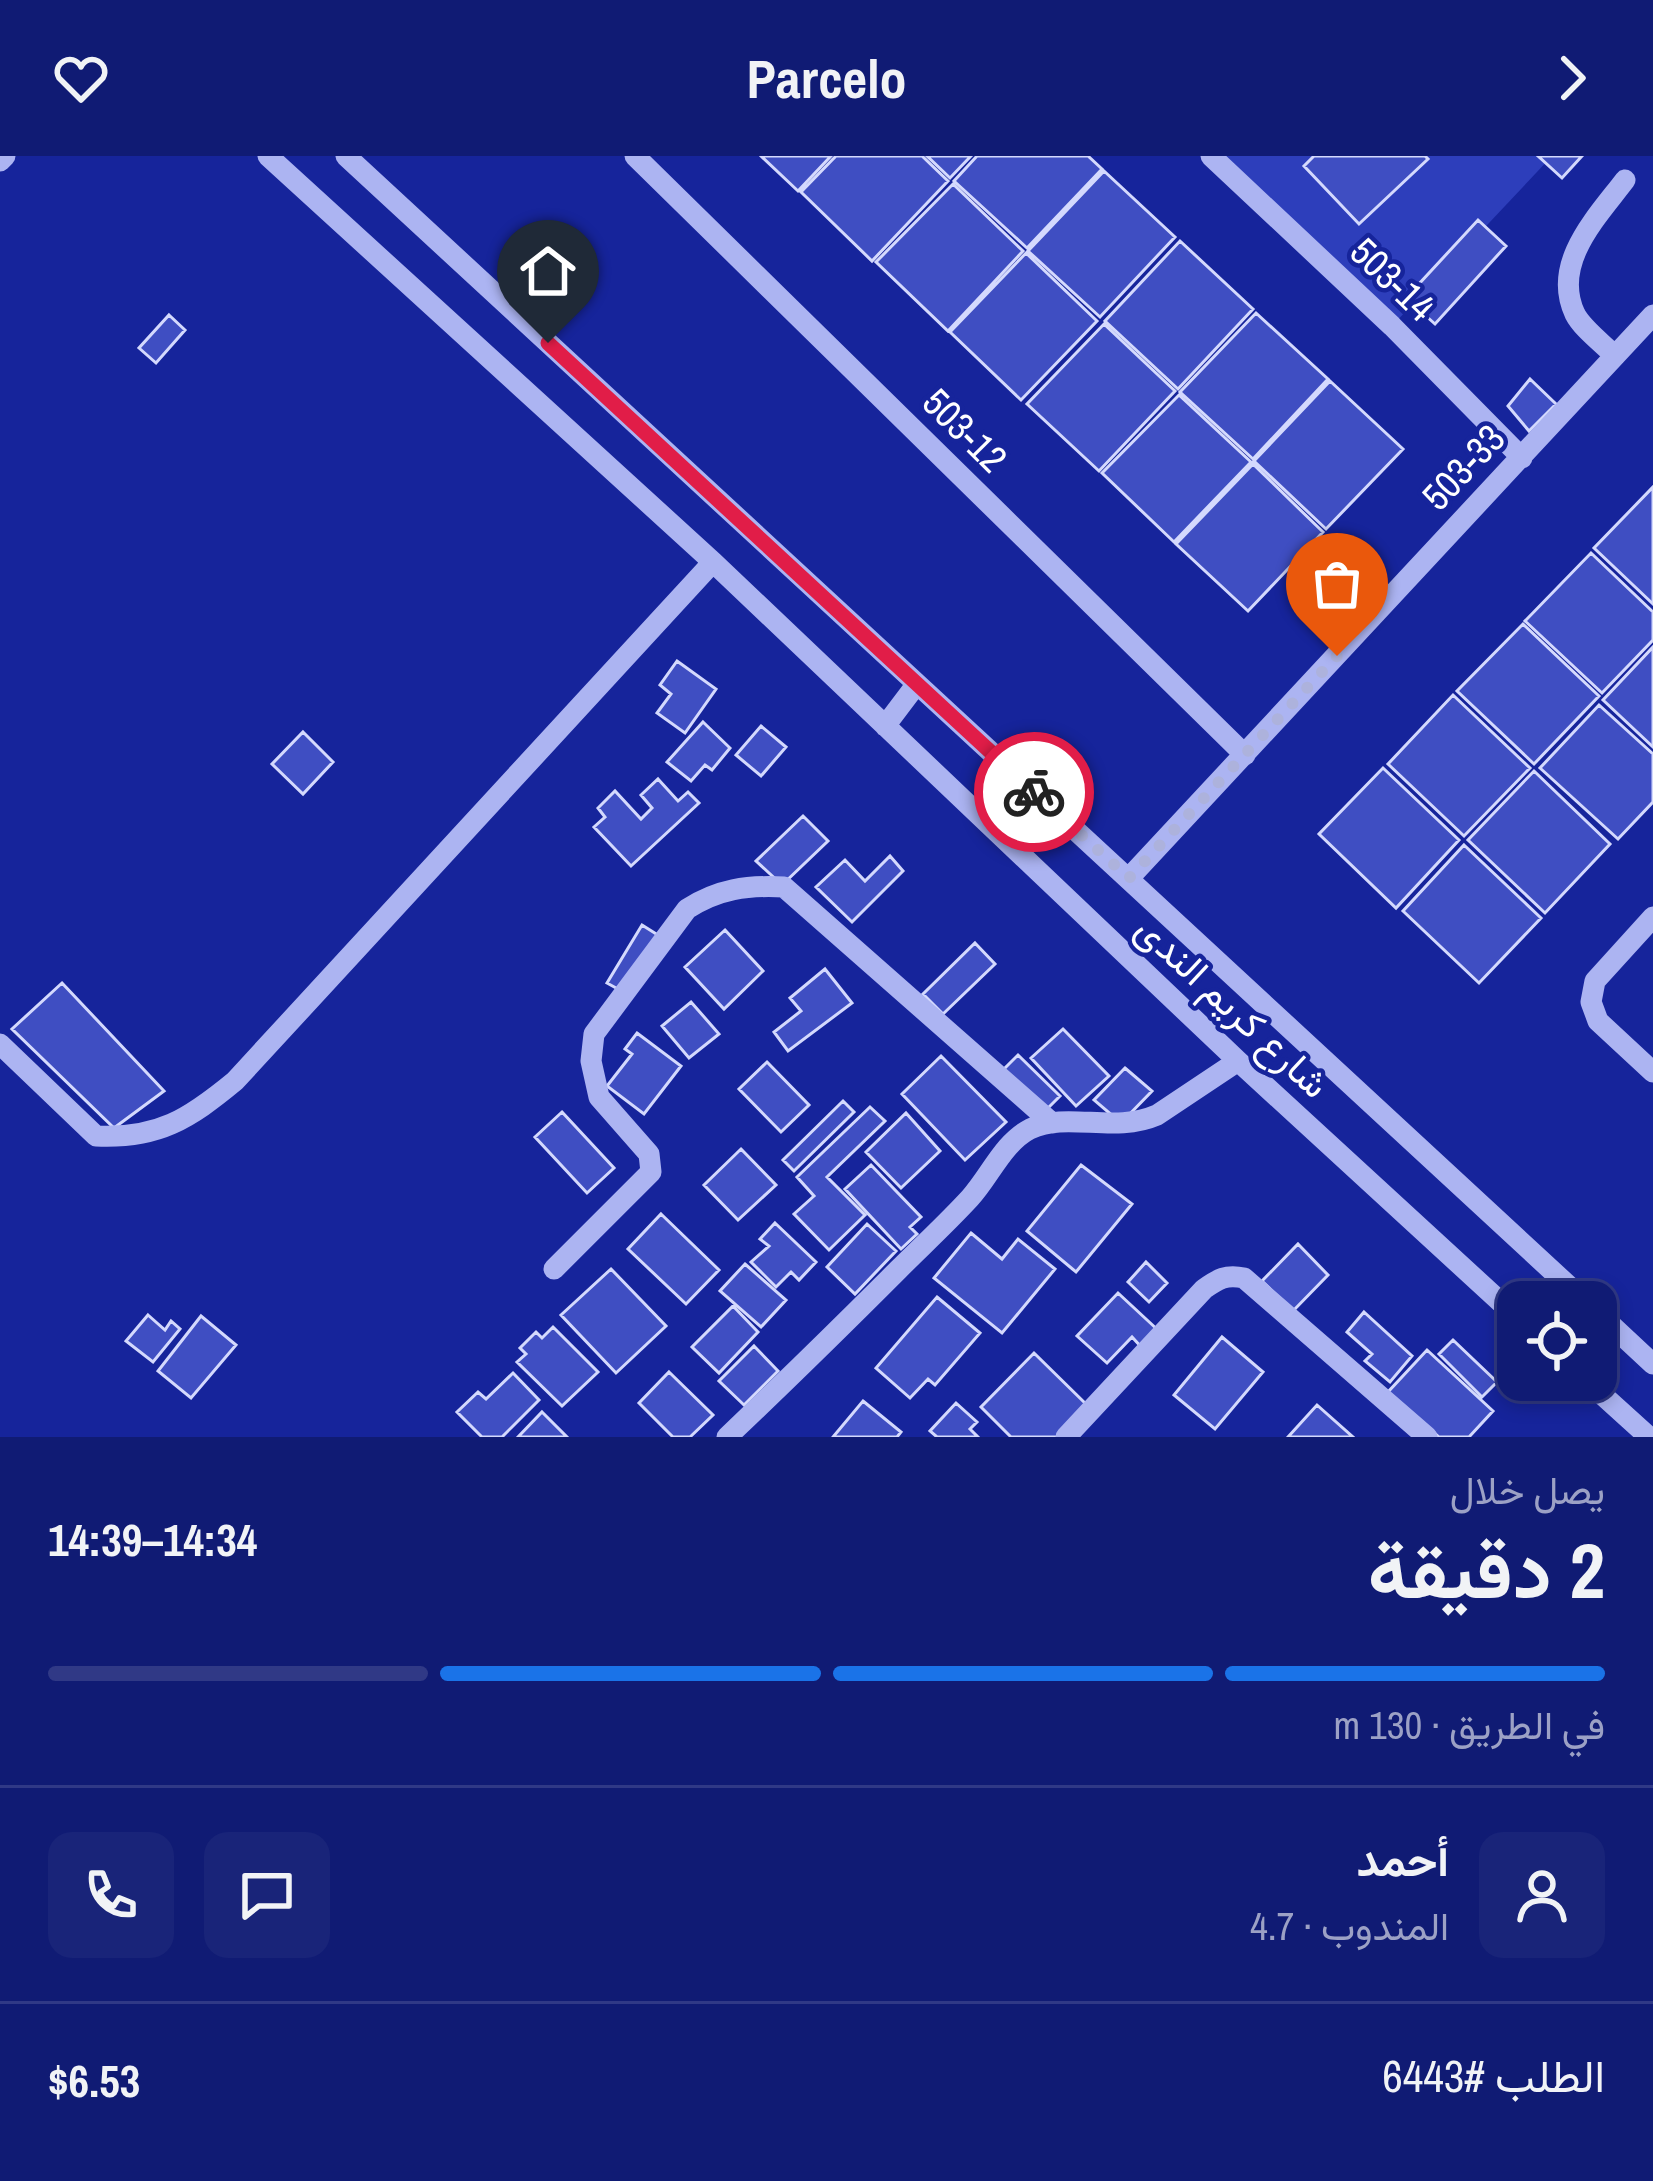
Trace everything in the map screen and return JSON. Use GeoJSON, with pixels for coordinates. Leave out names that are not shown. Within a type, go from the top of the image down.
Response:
{"type":"FeatureCollection","features":[{"type":"Feature","properties":{"kind":"street","name":"شارع كريم الندى"},"geometry":{"type":"LineString","coordinates":[[268,156],[713,562],[1238,1061],[1497,1299]]}},
{"type":"Feature","properties":{"kind":"street","name":"شارع كريم الندى"},"geometry":{"type":"LineString","coordinates":[[346,156],[1563,1281]]}},
{"type":"Feature","properties":{"kind":"street","name":"503-12"},"geometry":{"type":"LineString","coordinates":[[635,156],[1245,755]]}},
{"type":"Feature","properties":{"kind":"street","name":"503-14"},"geometry":{"type":"LineString","coordinates":[[1211,156],[1392,326],[1522,458]]}},
{"type":"Feature","properties":{"kind":"street"},"geometry":{"type":"LineString","coordinates":[[1614,355],[1575,315],[1569,282],[1577,243],[1625,180]]}},
{"type":"Feature","properties":{"kind":"street","name":"503-33"},"geometry":{"type":"LineString","coordinates":[[1129,878],[1653,315]]}},
{"type":"Feature","properties":{"kind":"street"},"geometry":{"type":"LineString","coordinates":[[0,1044],[96,1136],[125,1137],[163,1129],[200,1110],[235,1081],[713,562]]}},
{"type":"Feature","properties":{"kind":"street"},"geometry":{"type":"LineString","coordinates":[[885,726],[916,686]]}},
{"type":"Feature","properties":{"kind":"street"},"geometry":{"type":"LineString","coordinates":[[554,1269],[651,1172],[649,1154],[599,1097],[591,1061],[594,1034],[687,909],[734,888],[784,887],[1052,1123]]}},
{"type":"Feature","properties":{"kind":"street"},"geometry":{"type":"LineString","coordinates":[[1653,917],[1595,981],[1591,1002],[1598,1021],[1653,1072]]}},
{"type":"Feature","properties":{"kind":"street"},"geometry":{"type":"LineString","coordinates":[[727,1437],[972,1196],[1011,1143],[1034,1127],[1052,1123],[1126,1125],[1143,1121],[1238,1061]]}},
{"type":"Feature","properties":{"kind":"street"},"geometry":{"type":"LineString","coordinates":[[1066,1437],[1204,1289],[1232,1275],[1244,1278],[1427,1437]]}},
{"type":"Feature","properties":{"kind":"street"},"geometry":{"type":"LineString","coordinates":[[1617,1331],[1653,1364]]}},
{"type":"Feature","properties":{"kind":"street"},"geometry":{"type":"LineString","coordinates":[[1609,1401],[1648,1437]]}},
{"type":"Feature","properties":{"kind":"shaded area"},"geometry":{"type":"Polygon","coordinates":[[[1211,156],[1552,156],[1392,326],[1211,156]]]}},
{"type":"Feature","properties":{"kind":"building"},"geometry":{"type":"Polygon","coordinates":[[[761,156],[831,156],[798,191],[761,156]]]}},
{"type":"Feature","properties":{"kind":"building"},"geometry":{"type":"Polygon","coordinates":[[[836,156],[922,156],[948,181],[872,261],[801,192],[836,156]]]}},
{"type":"Feature","properties":{"kind":"building"},"geometry":{"type":"Polygon","coordinates":[[[927,156],[971,156],[950,178],[927,156]]]}},
{"type":"Feature","properties":{"kind":"building"},"geometry":{"type":"Polygon","coordinates":[[[977,156],[1088,156],[1102,169],[1027,248],[954,181],[977,156]]]}},
{"type":"Feature","properties":{"kind":"building"},"geometry":{"type":"Polygon","coordinates":[[[1314,156],[1428,159],[1359,224],[1304,166],[1314,156]]]}},
{"type":"Feature","properties":{"kind":"building"},"geometry":{"type":"Polygon","coordinates":[[[1538,156],[1582,156],[1562,178],[1538,156]]]}},
{"type":"Feature","properties":{"kind":"building"},"geometry":{"type":"Polygon","coordinates":[[[1104,171],[1175,237],[1100,317],[1028,251],[1104,171]]]}},
{"type":"Feature","properties":{"kind":"building"},"geometry":{"type":"Polygon","coordinates":[[[953,184],[1023,251],[948,331],[876,262],[953,184]]]}},
{"type":"Feature","properties":{"kind":"building"},"geometry":{"type":"Polygon","coordinates":[[[1478,220],[1506,246],[1435,324],[1406,298],[1478,220]]]}},
{"type":"Feature","properties":{"kind":"building"},"geometry":{"type":"Polygon","coordinates":[[[1180,241],[1253,309],[1178,389],[1105,321],[1180,241]]]}},
{"type":"Feature","properties":{"kind":"building"},"geometry":{"type":"Polygon","coordinates":[[[1026,253],[1097,321],[1021,400],[950,332],[1026,253]]]}},
{"type":"Feature","properties":{"kind":"building"},"geometry":{"type":"Polygon","coordinates":[[[1256,313],[1328,379],[1253,459],[1180,392],[1256,313]]]}},
{"type":"Feature","properties":{"kind":"building"},"geometry":{"type":"Polygon","coordinates":[[[169,315],[185,330],[156,363],[139,348],[169,315]]]}},
{"type":"Feature","properties":{"kind":"building"},"geometry":{"type":"Polygon","coordinates":[[[1104,324],[1175,391],[1099,471],[1027,404],[1104,324]]]}},
{"type":"Feature","properties":{"kind":"building"},"geometry":{"type":"Polygon","coordinates":[[[1530,379],[1556,404],[1529,431],[1508,406],[1530,379]]]}},
{"type":"Feature","properties":{"kind":"building"},"geometry":{"type":"Polygon","coordinates":[[[1330,381],[1403,449],[1326,529],[1254,461],[1330,381]]]}},
{"type":"Feature","properties":{"kind":"building"},"geometry":{"type":"Polygon","coordinates":[[[1179,395],[1251,462],[1174,542],[1102,473],[1179,395]]]}},
{"type":"Feature","properties":{"kind":"building"},"geometry":{"type":"Polygon","coordinates":[[[1253,464],[1323,532],[1248,611],[1176,544],[1253,464]]]}},
{"type":"Feature","properties":{"kind":"building"},"geometry":{"type":"Polygon","coordinates":[[[1653,487],[1653,604],[1594,548],[1653,487]]]}},
{"type":"Feature","properties":{"kind":"building"},"geometry":{"type":"Polygon","coordinates":[[[1591,553],[1653,612],[1653,640],[1602,693],[1525,621],[1591,553]]]}},
{"type":"Feature","properties":{"kind":"building"},"geometry":{"type":"Polygon","coordinates":[[[1523,624],[1599,696],[1534,764],[1457,691],[1523,624]]]}},
{"type":"Feature","properties":{"kind":"building"},"geometry":{"type":"Polygon","coordinates":[[[1653,647],[1653,747],[1603,700],[1653,647]]]}},
{"type":"Feature","properties":{"kind":"building"},"geometry":{"type":"Polygon","coordinates":[[[677,661],[716,689],[685,733],[657,713],[671,694],[660,685],[677,661]]]}},
{"type":"Feature","properties":{"kind":"building"},"geometry":{"type":"Polygon","coordinates":[[[1453,695],[1530,768],[1464,836],[1388,764],[1453,695]]]}},
{"type":"Feature","properties":{"kind":"building"},"geometry":{"type":"Polygon","coordinates":[[[1599,705],[1653,754],[1653,802],[1618,839],[1540,768],[1599,705]]]}},
{"type":"Feature","properties":{"kind":"building"},"geometry":{"type":"Polygon","coordinates":[[[703,722],[730,748],[712,770],[705,765],[691,781],[667,762],[703,722]]]}},
{"type":"Feature","properties":{"kind":"building"},"geometry":{"type":"Polygon","coordinates":[[[761,726],[786,747],[761,776],[736,755],[761,726]]]}},
{"type":"Feature","properties":{"kind":"building"},"geometry":{"type":"Polygon","coordinates":[[[303,732],[333,762],[303,794],[272,764],[303,732]]]}},
{"type":"Feature","properties":{"kind":"building"},"geometry":{"type":"Polygon","coordinates":[[[1383,768],[1459,840],[1396,908],[1319,834],[1383,768]]]}},
{"type":"Feature","properties":{"kind":"building"},"geometry":{"type":"Polygon","coordinates":[[[1534,771],[1610,844],[1545,913],[1468,840],[1534,771]]]}},
{"type":"Feature","properties":{"kind":"building"},"geometry":{"type":"Polygon","coordinates":[[[658,779],[678,801],[688,792],[699,803],[631,866],[594,827],[605,817],[598,808],[615,791],[641,819],[652,808],[641,795],[658,779]]]}},
{"type":"Feature","properties":{"kind":"building"},"geometry":{"type":"Polygon","coordinates":[[[803,816],[828,841],[782,885],[756,861],[803,816]]]}},
{"type":"Feature","properties":{"kind":"building"},"geometry":{"type":"Polygon","coordinates":[[[1464,845],[1541,918],[1479,983],[1403,911],[1464,845]]]}},
{"type":"Feature","properties":{"kind":"building"},"geometry":{"type":"Polygon","coordinates":[[[890,856],[903,871],[852,922],[816,887],[845,860],[865,881],[890,856]]]}},
{"type":"Feature","properties":{"kind":"building"},"geometry":{"type":"Polygon","coordinates":[[[642,925],[661,937],[627,994],[607,983],[642,925]]]}},
{"type":"Feature","properties":{"kind":"building"},"geometry":{"type":"Polygon","coordinates":[[[725,930],[763,971],[724,1009],[685,967],[725,930]]]}},
{"type":"Feature","properties":{"kind":"building"},"geometry":{"type":"Polygon","coordinates":[[[975,943],[995,964],[943,1014],[923,994],[975,943]]]}},
{"type":"Feature","properties":{"kind":"building"},"geometry":{"type":"Polygon","coordinates":[[[825,969],[852,1003],[788,1051],[774,1032],[801,1011],[790,998],[825,969]]]}},
{"type":"Feature","properties":{"kind":"building"},"geometry":{"type":"Polygon","coordinates":[[[62,983],[164,1091],[114,1128],[12,1029],[62,983]]]}},
{"type":"Feature","properties":{"kind":"building"},"geometry":{"type":"Polygon","coordinates":[[[691,1002],[719,1034],[689,1058],[662,1026],[691,1002]]]}},
{"type":"Feature","properties":{"kind":"building"},"geometry":{"type":"Polygon","coordinates":[[[1063,1029],[1109,1076],[1076,1106],[1031,1058],[1063,1029]]]}},
{"type":"Feature","properties":{"kind":"building"},"geometry":{"type":"Polygon","coordinates":[[[637,1033],[681,1066],[644,1114],[607,1086],[632,1054],[625,1049],[637,1033]]]}},
{"type":"Feature","properties":{"kind":"building"},"geometry":{"type":"Polygon","coordinates":[[[1018,1055],[1060,1096],[1044,1112],[1002,1071],[1018,1055]]]}},
{"type":"Feature","properties":{"kind":"building"},"geometry":{"type":"Polygon","coordinates":[[[941,1056],[1006,1122],[965,1160],[902,1094],[941,1056]]]}},
{"type":"Feature","properties":{"kind":"building"},"geometry":{"type":"Polygon","coordinates":[[[767,1062],[809,1105],[781,1132],[739,1089],[767,1062]]]}},
{"type":"Feature","properties":{"kind":"building"},"geometry":{"type":"Polygon","coordinates":[[[1125,1068],[1152,1091],[1121,1123],[1094,1100],[1125,1068]]]}},
{"type":"Feature","properties":{"kind":"building"},"geometry":{"type":"Polygon","coordinates":[[[843,1101],[854,1112],[794,1171],[783,1160],[843,1101]]]}},
{"type":"Feature","properties":{"kind":"building"},"geometry":{"type":"Polygon","coordinates":[[[870,1107],[885,1121],[827,1177],[865,1215],[829,1250],[794,1214],[814,1196],[797,1177],[870,1107]]]}},
{"type":"Feature","properties":{"kind":"building"},"geometry":{"type":"Polygon","coordinates":[[[562,1112],[614,1168],[587,1193],[535,1137],[562,1112]]]}},
{"type":"Feature","properties":{"kind":"building"},"geometry":{"type":"Polygon","coordinates":[[[906,1113],[940,1151],[901,1188],[866,1152],[906,1113]]]}},
{"type":"Feature","properties":{"kind":"building"},"geometry":{"type":"Polygon","coordinates":[[[741,1149],[776,1185],[738,1220],[704,1185],[741,1149]]]}},
{"type":"Feature","properties":{"kind":"building"},"geometry":{"type":"Polygon","coordinates":[[[871,1165],[921,1217],[910,1227],[917,1234],[901,1249],[845,1189],[871,1165]]]}},
{"type":"Feature","properties":{"kind":"building"},"geometry":{"type":"Polygon","coordinates":[[[1081,1165],[1132,1204],[1076,1272],[1027,1231],[1081,1165]]]}},
{"type":"Feature","properties":{"kind":"building"},"geometry":{"type":"Polygon","coordinates":[[[661,1214],[719,1270],[686,1304],[628,1249],[661,1214]]]}},
{"type":"Feature","properties":{"kind":"building"},"geometry":{"type":"Polygon","coordinates":[[[775,1223],[816,1262],[799,1280],[791,1272],[776,1287],[751,1262],[769,1246],[760,1239],[775,1223]]]}},
{"type":"Feature","properties":{"kind":"building"},"geometry":{"type":"Polygon","coordinates":[[[867,1224],[896,1251],[855,1294],[827,1267],[867,1224]]]}},
{"type":"Feature","properties":{"kind":"building"},"geometry":{"type":"Polygon","coordinates":[[[971,1233],[1002,1259],[1018,1239],[1055,1269],[1002,1333],[934,1278],[971,1233]]]}},
{"type":"Feature","properties":{"kind":"building"},"geometry":{"type":"Polygon","coordinates":[[[1298,1244],[1328,1275],[1293,1311],[1262,1281],[1298,1244]]]}},
{"type":"Feature","properties":{"kind":"building"},"geometry":{"type":"Polygon","coordinates":[[[1146,1262],[1167,1283],[1149,1302],[1128,1282],[1146,1262]]]}},
{"type":"Feature","properties":{"kind":"building"},"geometry":{"type":"Polygon","coordinates":[[[745,1264],[786,1300],[761,1327],[720,1291],[745,1264]]]}},
{"type":"Feature","properties":{"kind":"building"},"geometry":{"type":"Polygon","coordinates":[[[611,1269],[666,1326],[616,1373],[561,1315],[611,1269]]]}},
{"type":"Feature","properties":{"kind":"building"},"geometry":{"type":"Polygon","coordinates":[[[1118,1293],[1160,1332],[1144,1350],[1132,1337],[1107,1363],[1077,1336],[1118,1293]]]}},
{"type":"Feature","properties":{"kind":"building"},"geometry":{"type":"Polygon","coordinates":[[[937,1297],[980,1333],[935,1385],[928,1379],[910,1398],[876,1368],[937,1297]]]}},
{"type":"Feature","properties":{"kind":"building"},"geometry":{"type":"Polygon","coordinates":[[[733,1306],[758,1332],[719,1373],[692,1347],[733,1306]]]}},
{"type":"Feature","properties":{"kind":"building"},"geometry":{"type":"Polygon","coordinates":[[[1364,1312],[1412,1356],[1390,1382],[1365,1361],[1372,1354],[1347,1332],[1364,1312]]]}},
{"type":"Feature","properties":{"kind":"building"},"geometry":{"type":"Polygon","coordinates":[[[148,1315],[165,1330],[171,1321],[180,1329],[153,1362],[126,1341],[148,1315]]]}},
{"type":"Feature","properties":{"kind":"building"},"geometry":{"type":"Polygon","coordinates":[[[201,1316],[236,1345],[191,1398],[158,1371],[201,1316]]]}},
{"type":"Feature","properties":{"kind":"building"},"geometry":{"type":"Polygon","coordinates":[[[553,1327],[598,1372],[562,1406],[517,1362],[526,1354],[520,1348],[536,1332],[542,1338],[553,1327]]]}},
{"type":"Feature","properties":{"kind":"building"},"geometry":{"type":"Polygon","coordinates":[[[1222,1337],[1263,1372],[1215,1429],[1174,1395],[1222,1337]]]}},
{"type":"Feature","properties":{"kind":"building"},"geometry":{"type":"Polygon","coordinates":[[[1453,1340],[1497,1382],[1482,1397],[1439,1354],[1453,1340]]]}},
{"type":"Feature","properties":{"kind":"building"},"geometry":{"type":"Polygon","coordinates":[[[754,1346],[778,1371],[744,1405],[719,1381],[754,1346]]]}},
{"type":"Feature","properties":{"kind":"building"},"geometry":{"type":"Polygon","coordinates":[[[1427,1350],[1493,1411],[1469,1437],[1439,1437],[1388,1392],[1427,1350]]]}},
{"type":"Feature","properties":{"kind":"building"},"geometry":{"type":"Polygon","coordinates":[[[1034,1353],[1089,1407],[1060,1437],[1011,1437],[981,1407],[1034,1353]]]}},
{"type":"Feature","properties":{"kind":"building"},"geometry":{"type":"Polygon","coordinates":[[[669,1372],[713,1415],[690,1437],[673,1437],[639,1403],[669,1372]]]}},
{"type":"Feature","properties":{"kind":"building"},"geometry":{"type":"Polygon","coordinates":[[[513,1373],[539,1400],[502,1437],[482,1437],[457,1412],[478,1392],[486,1399],[513,1373]]]}},
{"type":"Feature","properties":{"kind":"building"},"geometry":{"type":"Polygon","coordinates":[[[863,1401],[901,1432],[897,1437],[833,1437],[863,1401]]]}},
{"type":"Feature","properties":{"kind":"building"},"geometry":{"type":"Polygon","coordinates":[[[956,1403],[977,1422],[970,1429],[978,1437],[937,1437],[930,1431],[956,1403]]]}},
{"type":"Feature","properties":{"kind":"building"},"geometry":{"type":"Polygon","coordinates":[[[1317,1405],[1353,1437],[1288,1437],[1317,1405]]]}},
{"type":"Feature","properties":{"kind":"building"},"geometry":{"type":"Polygon","coordinates":[[[542,1412],[567,1437],[518,1437],[542,1412]]]}},
{"type":"Feature","properties":{"kind":"way so far"},"geometry":{"type":"LineString","coordinates":[[1034,792],[1129,878],[1337,656]]}},
{"type":"Feature","properties":{"kind":"route"},"geometry":{"type":"LineString","coordinates":[[548,343],[1034,792]]}}]}
